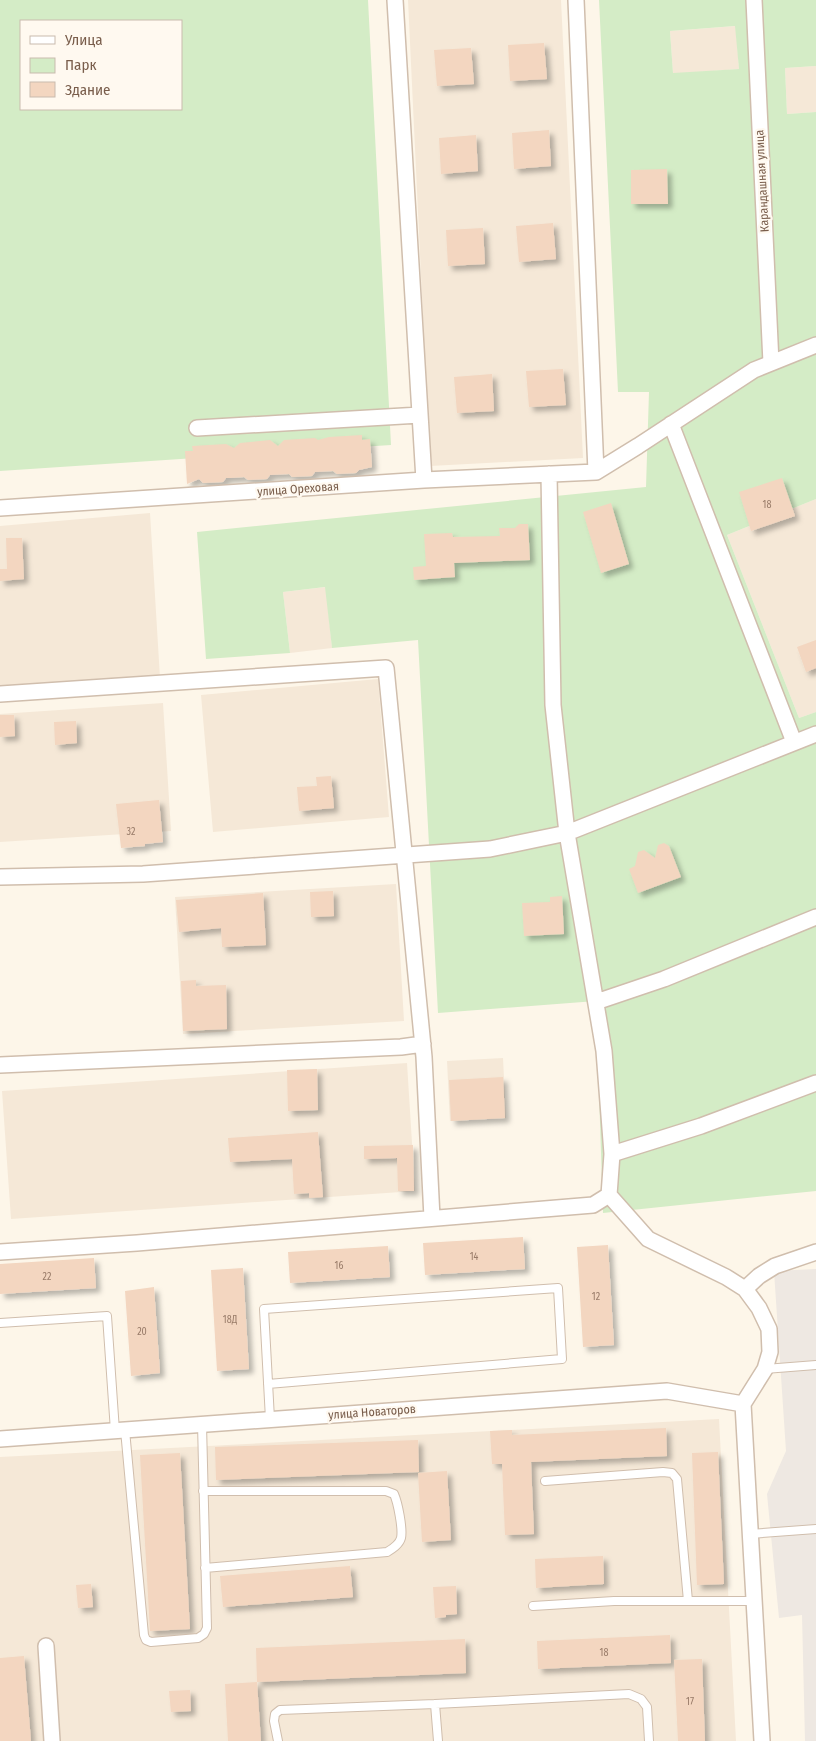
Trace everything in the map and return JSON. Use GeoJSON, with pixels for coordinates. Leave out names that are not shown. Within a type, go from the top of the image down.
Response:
{"type":"FeatureCollection","features":[{"type":"Feature","properties":{"kind":"street"},"geometry":{"type":"LineString","coordinates":[[395,0],[424,480]]}},
{"type":"Feature","properties":{"kind":"street"},"geometry":{"type":"LineString","coordinates":[[576,0],[596,472]]}},
{"type":"Feature","properties":{"kind":"street","name":"Карандашная улица"},"geometry":{"type":"LineString","coordinates":[[754,0],[771,363]]}},
{"type":"Feature","properties":{"kind":"street"},"geometry":{"type":"LineString","coordinates":[[596,472],[754,370],[816,345]]}},
{"type":"Feature","properties":{"kind":"street"},"geometry":{"type":"LineString","coordinates":[[197,428],[420,415]]}},
{"type":"Feature","properties":{"kind":"street"},"geometry":{"type":"LineString","coordinates":[[671,424],[794,742]]}},
{"type":"Feature","properties":{"kind":"street","name":"улица Ореховая"},"geometry":{"type":"LineString","coordinates":[[0,508],[424,480],[596,472]]}},
{"type":"Feature","properties":{"kind":"street"},"geometry":{"type":"LineString","coordinates":[[549,474],[553,705],[567,833],[604,1051],[612,1154],[609,1195],[648,1239],[726,1277],[745,1289],[759,1308],[768,1329],[770,1352],[765,1370],[742,1404],[762,1741]]}},
{"type":"Feature","properties":{"kind":"street"},"geometry":{"type":"LineString","coordinates":[[0,694],[386,668],[423,1044],[432,1218]]}},
{"type":"Feature","properties":{"kind":"street"},"geometry":{"type":"LineString","coordinates":[[0,877],[143,874],[490,849],[567,833],[816,734]]}},
{"type":"Feature","properties":{"kind":"street"},"geometry":{"type":"LineString","coordinates":[[596,1002],[664,979],[816,917]]}},
{"type":"Feature","properties":{"kind":"street"},"geometry":{"type":"LineString","coordinates":[[0,1065],[423,1044]]}},
{"type":"Feature","properties":{"kind":"street"},"geometry":{"type":"LineString","coordinates":[[612,1154],[701,1126],[816,1083]]}},
{"type":"Feature","properties":{"kind":"street"},"geometry":{"type":"LineString","coordinates":[[0,1252],[137,1243],[593,1205],[609,1195]]}},
{"type":"Feature","properties":{"kind":"street"},"geometry":{"type":"LineString","coordinates":[[745,1289],[759,1276],[775,1266],[816,1252]]}},
{"type":"Feature","properties":{"kind":"street","name":"улица Новаторов"},"geometry":{"type":"LineString","coordinates":[[0,1439],[668,1391],[742,1404]]}},
{"type":"Feature","properties":{"kind":"street"},"geometry":{"type":"LineString","coordinates":[[46,1646],[52,1741]]}},
{"type":"Feature","properties":{"kind":"lane"},"geometry":{"type":"LineString","coordinates":[[268,1384],[562,1359],[558,1288],[264,1309],[268,1384],[270,1420]]}},
{"type":"Feature","properties":{"kind":"lane"},"geometry":{"type":"LineString","coordinates":[[0,1323],[107,1316],[144,1635],[146,1640],[151,1642],[198,1638],[204,1634],[207,1628],[202,1424]]}},
{"type":"Feature","properties":{"kind":"lane"},"geometry":{"type":"LineString","coordinates":[[765,1370],[816,1365]]}},
{"type":"Feature","properties":{"kind":"lane"},"geometry":{"type":"LineString","coordinates":[[545,1481],[663,1472],[672,1473],[677,1479],[688,1601]]}},
{"type":"Feature","properties":{"kind":"lane"},"geometry":{"type":"LineString","coordinates":[[203,1491],[386,1491],[394,1494],[398,1505],[401,1538],[395,1547],[387,1552],[205,1568]]}},
{"type":"Feature","properties":{"kind":"lane"},"geometry":{"type":"LineString","coordinates":[[750,1534],[816,1529]]}},
{"type":"Feature","properties":{"kind":"lane"},"geometry":{"type":"LineString","coordinates":[[533,1606],[614,1601],[753,1601]]}},
{"type":"Feature","properties":{"kind":"lane"},"geometry":{"type":"LineString","coordinates":[[278,1741],[274,1714],[280,1710],[629,1694],[641,1699],[647,1707],[649,1741]]}},
{"type":"Feature","properties":{"kind":"lane"},"geometry":{"type":"LineString","coordinates":[[436,1704],[438,1741]]}},
{"type":"Feature","properties":{"kind":"shaded area"},"geometry":{"type":"Polygon","coordinates":[[[408,0],[561,0],[583,458],[430,466],[408,0]]]}},
{"type":"Feature","properties":{"kind":"shaded area"},"geometry":{"type":"Polygon","coordinates":[[[736,26],[739,69],[673,74],[670,31],[736,26]]]}},
{"type":"Feature","properties":{"kind":"shaded area"},"geometry":{"type":"Polygon","coordinates":[[[816,66],[816,112],[787,114],[785,68],[816,66]]]}},
{"type":"Feature","properties":{"kind":"shaded area"},"geometry":{"type":"Polygon","coordinates":[[[816,499],[816,712],[799,718],[727,535],[816,499]]]}},
{"type":"Feature","properties":{"kind":"shaded area"},"geometry":{"type":"Polygon","coordinates":[[[150,513],[160,678],[0,686],[0,526],[150,513]]]}},
{"type":"Feature","properties":{"kind":"shaded area"},"geometry":{"type":"Polygon","coordinates":[[[326,587],[332,648],[290,653],[283,592],[326,587]]]}},
{"type":"Feature","properties":{"kind":"shaded area"},"geometry":{"type":"Polygon","coordinates":[[[378,679],[389,817],[213,832],[201,695],[378,679]]]}},
{"type":"Feature","properties":{"kind":"shaded area"},"geometry":{"type":"Polygon","coordinates":[[[163,703],[171,831],[0,842],[0,714],[163,703]]]}},
{"type":"Feature","properties":{"kind":"shaded area"},"geometry":{"type":"Polygon","coordinates":[[[396,884],[404,1021],[183,1034],[175,897],[396,884]]]}},
{"type":"Feature","properties":{"kind":"shaded area"},"geometry":{"type":"Polygon","coordinates":[[[503,1058],[506,1118],[450,1121],[447,1061],[503,1058]]]}},
{"type":"Feature","properties":{"kind":"shaded area"},"geometry":{"type":"Polygon","coordinates":[[[407,1063],[415,1191],[11,1219],[2,1091],[407,1063]]]}},
{"type":"Feature","properties":{"kind":"shaded area"},"geometry":{"type":"Polygon","coordinates":[[[816,1269],[816,1741],[805,1741],[802,1615],[779,1618],[767,1494],[786,1451],[774,1271],[816,1269]]]}},
{"type":"Feature","properties":{"kind":"shaded area"},"geometry":{"type":"Polygon","coordinates":[[[719,1419],[736,1741],[0,1741],[0,1457],[719,1419]]]}},
{"type":"Feature","properties":{"kind":"green space"},"geometry":{"type":"Polygon","coordinates":[[[0,0],[368,0],[391,445],[0,471],[0,0]]]}},
{"type":"Feature","properties":{"kind":"green space"},"geometry":{"type":"Polygon","coordinates":[[[599,0],[816,0],[816,66],[785,68],[787,114],[816,112],[816,499],[727,535],[799,718],[816,712],[816,1191],[603,1213],[596,1001],[438,1013],[418,640],[332,648],[325,587],[283,592],[290,653],[206,659],[197,532],[646,487],[649,392],[618,392],[599,0]],[[735,26],[670,31],[673,73],[739,69],[735,26]]]}},
{"type":"Feature","properties":{"kind":"building"},"geometry":{"type":"Polygon","coordinates":[[[544,43],[547,79],[510,81],[508,45],[544,43]]]}},
{"type":"Feature","properties":{"kind":"building"},"geometry":{"type":"Polygon","coordinates":[[[471,48],[474,84],[437,86],[434,50],[471,48]]]}},
{"type":"Feature","properties":{"kind":"building"},"geometry":{"type":"Polygon","coordinates":[[[549,130],[551,166],[514,169],[512,133],[549,130]]]}},
{"type":"Feature","properties":{"kind":"building"},"geometry":{"type":"Polygon","coordinates":[[[476,135],[478,171],[441,174],[439,138],[476,135]]]}},
{"type":"Feature","properties":{"kind":"building"},"geometry":{"type":"Polygon","coordinates":[[[667,169],[668,204],[631,204],[631,170],[667,169]]]}},
{"type":"Feature","properties":{"kind":"building"},"geometry":{"type":"Polygon","coordinates":[[[553,223],[556,259],[519,262],[516,226],[553,223]]]}},
{"type":"Feature","properties":{"kind":"building"},"geometry":{"type":"Polygon","coordinates":[[[483,228],[485,264],[448,266],[446,230],[483,228]]]}},
{"type":"Feature","properties":{"kind":"building"},"geometry":{"type":"Polygon","coordinates":[[[563,369],[566,405],[529,407],[526,371],[563,369]]]}},
{"type":"Feature","properties":{"kind":"building"},"geometry":{"type":"Polygon","coordinates":[[[492,374],[494,411],[457,413],[454,377],[492,374]]]}},
{"type":"Feature","properties":{"kind":"building"},"geometry":{"type":"Polygon","coordinates":[[[362,435],[362,440],[370,439],[372,467],[359,470],[356,473],[315,472],[312,476],[270,475],[267,479],[226,478],[223,482],[203,483],[199,479],[187,484],[185,451],[193,451],[192,446],[226,444],[234,448],[240,443],[270,440],[278,446],[284,440],[315,438],[318,440],[329,437],[362,435]]]}},
{"type":"Feature","properties":{"kind":"building"},"geometry":{"type":"Polygon","coordinates":[[[782,478],[795,516],[751,531],[739,492],[782,478]]]}},
{"type":"Feature","properties":{"kind":"building"},"geometry":{"type":"Polygon","coordinates":[[[611,503],[629,564],[601,573],[583,512],[611,503]]]}},
{"type":"Feature","properties":{"kind":"building"},"geometry":{"type":"Polygon","coordinates":[[[519,524],[528,524],[530,560],[454,563],[455,577],[414,580],[413,567],[426,566],[424,534],[452,533],[453,537],[500,536],[499,528],[515,528],[519,524]]]}},
{"type":"Feature","properties":{"kind":"building"},"geometry":{"type":"Polygon","coordinates":[[[6,538],[22,538],[24,579],[0,581],[0,569],[7,569],[6,538]]]}},
{"type":"Feature","properties":{"kind":"building"},"geometry":{"type":"Polygon","coordinates":[[[816,640],[816,668],[806,672],[797,647],[816,640]]]}},
{"type":"Feature","properties":{"kind":"building"},"geometry":{"type":"Polygon","coordinates":[[[0,715],[14,715],[15,736],[0,737],[0,715]]]}},
{"type":"Feature","properties":{"kind":"building"},"geometry":{"type":"Polygon","coordinates":[[[76,721],[77,743],[55,745],[54,722],[76,721]]]}},
{"type":"Feature","properties":{"kind":"building"},"geometry":{"type":"Polygon","coordinates":[[[331,776],[334,808],[299,811],[297,787],[317,786],[316,777],[331,776]]]}},
{"type":"Feature","properties":{"kind":"building"},"geometry":{"type":"Polygon","coordinates":[[[159,800],[163,842],[121,848],[116,804],[159,800]]]}},
{"type":"Feature","properties":{"kind":"building"},"geometry":{"type":"Polygon","coordinates":[[[664,843],[669,846],[681,877],[638,893],[629,869],[635,866],[638,852],[644,850],[655,858],[658,845],[664,843]]]}},
{"type":"Feature","properties":{"kind":"building"},"geometry":{"type":"Polygon","coordinates":[[[333,891],[334,916],[311,917],[310,892],[333,891]]]}},
{"type":"Feature","properties":{"kind":"building"},"geometry":{"type":"Polygon","coordinates":[[[263,893],[266,945],[222,947],[221,928],[179,932],[176,900],[263,893]]]}},
{"type":"Feature","properties":{"kind":"building"},"geometry":{"type":"Polygon","coordinates":[[[562,896],[564,934],[524,936],[522,903],[550,902],[550,897],[562,896]]]}},
{"type":"Feature","properties":{"kind":"building"},"geometry":{"type":"Polygon","coordinates":[[[196,980],[196,986],[226,985],[227,1029],[183,1031],[181,981],[196,980]]]}},
{"type":"Feature","properties":{"kind":"building"},"geometry":{"type":"Polygon","coordinates":[[[317,1069],[318,1110],[288,1111],[287,1070],[317,1069]]]}},
{"type":"Feature","properties":{"kind":"building"},"geometry":{"type":"Polygon","coordinates":[[[503,1077],[505,1118],[451,1121],[449,1080],[503,1077]]]}},
{"type":"Feature","properties":{"kind":"building"},"geometry":{"type":"Polygon","coordinates":[[[318,1132],[323,1197],[309,1198],[309,1193],[294,1194],[292,1159],[230,1162],[228,1138],[318,1132]]]}},
{"type":"Feature","properties":{"kind":"building"},"geometry":{"type":"Polygon","coordinates":[[[413,1145],[414,1191],[398,1191],[397,1158],[364,1159],[364,1146],[413,1145]]]}},
{"type":"Feature","properties":{"kind":"building"},"geometry":{"type":"Polygon","coordinates":[[[523,1237],[525,1269],[425,1275],[423,1243],[523,1237]]]}},
{"type":"Feature","properties":{"kind":"building"},"geometry":{"type":"Polygon","coordinates":[[[608,1245],[614,1345],[583,1347],[577,1247],[608,1245]]]}},
{"type":"Feature","properties":{"kind":"building"},"geometry":{"type":"Polygon","coordinates":[[[388,1246],[390,1277],[290,1283],[288,1252],[388,1246]]]}},
{"type":"Feature","properties":{"kind":"building"},"geometry":{"type":"Polygon","coordinates":[[[94,1258],[96,1288],[0,1294],[0,1264],[94,1258]]]}},
{"type":"Feature","properties":{"kind":"building"},"geometry":{"type":"Polygon","coordinates":[[[243,1268],[249,1369],[217,1371],[211,1270],[243,1268]]]}},
{"type":"Feature","properties":{"kind":"building"},"geometry":{"type":"Polygon","coordinates":[[[154,1287],[160,1373],[131,1376],[125,1291],[154,1287]]]}},
{"type":"Feature","properties":{"kind":"building"},"geometry":{"type":"Polygon","coordinates":[[[666,1428],[667,1456],[531,1462],[534,1534],[505,1535],[502,1464],[492,1464],[490,1431],[512,1430],[512,1435],[666,1428]]]}},
{"type":"Feature","properties":{"kind":"building"},"geometry":{"type":"Polygon","coordinates":[[[418,1440],[419,1472],[216,1480],[215,1447],[418,1440]]]}},
{"type":"Feature","properties":{"kind":"building"},"geometry":{"type":"Polygon","coordinates":[[[718,1452],[724,1584],[697,1585],[692,1453],[718,1452]]]}},
{"type":"Feature","properties":{"kind":"building"},"geometry":{"type":"Polygon","coordinates":[[[180,1453],[190,1629],[150,1631],[140,1455],[180,1453]]]}},
{"type":"Feature","properties":{"kind":"building"},"geometry":{"type":"Polygon","coordinates":[[[447,1471],[451,1540],[422,1542],[418,1473],[447,1471]]]}},
{"type":"Feature","properties":{"kind":"building"},"geometry":{"type":"Polygon","coordinates":[[[603,1556],[604,1584],[536,1588],[535,1559],[603,1556]]]}},
{"type":"Feature","properties":{"kind":"building"},"geometry":{"type":"Polygon","coordinates":[[[350,1566],[353,1597],[223,1607],[220,1576],[350,1566]]]}},
{"type":"Feature","properties":{"kind":"building"},"geometry":{"type":"Polygon","coordinates":[[[91,1584],[93,1607],[78,1608],[76,1585],[91,1584]]]}},
{"type":"Feature","properties":{"kind":"building"},"geometry":{"type":"Polygon","coordinates":[[[456,1586],[457,1614],[435,1618],[433,1587],[456,1586]]]}},
{"type":"Feature","properties":{"kind":"building"},"geometry":{"type":"Polygon","coordinates":[[[670,1635],[671,1663],[538,1669],[537,1641],[670,1635]]]}},
{"type":"Feature","properties":{"kind":"building"},"geometry":{"type":"Polygon","coordinates":[[[465,1639],[466,1673],[257,1682],[256,1648],[465,1639]]]}},
{"type":"Feature","properties":{"kind":"building"},"geometry":{"type":"Polygon","coordinates":[[[24,1656],[31,1741],[0,1741],[0,1658],[24,1656]]]}},
{"type":"Feature","properties":{"kind":"building"},"geometry":{"type":"Polygon","coordinates":[[[702,1659],[705,1741],[678,1741],[674,1660],[702,1659]]]}},
{"type":"Feature","properties":{"kind":"building"},"geometry":{"type":"Polygon","coordinates":[[[257,1682],[261,1741],[228,1741],[225,1684],[257,1682]]]}},
{"type":"Feature","properties":{"kind":"building"},"geometry":{"type":"Polygon","coordinates":[[[190,1690],[191,1711],[171,1712],[169,1691],[190,1690]]]}}]}
